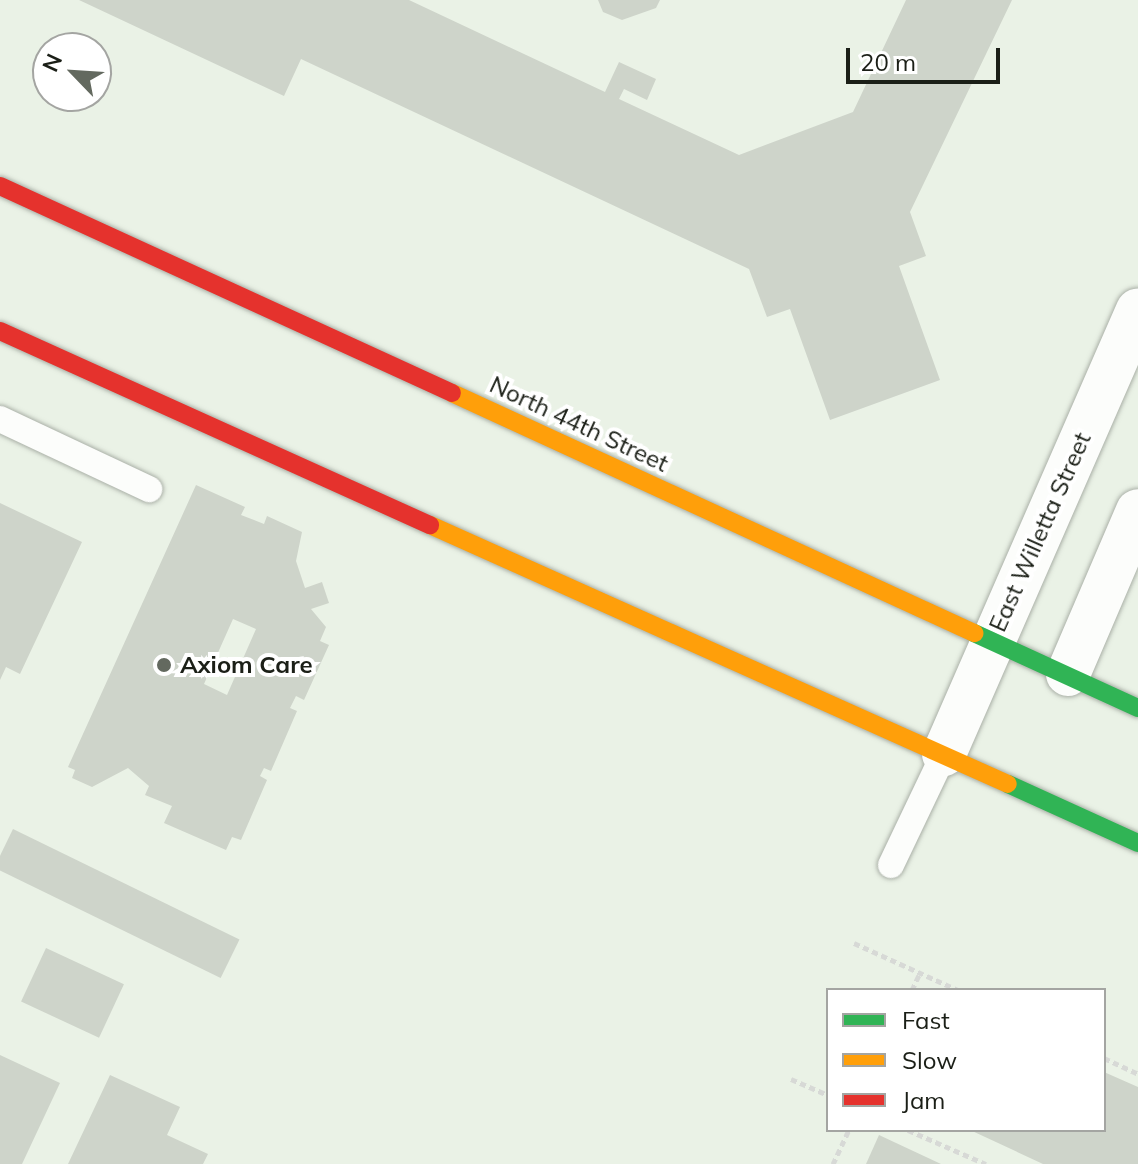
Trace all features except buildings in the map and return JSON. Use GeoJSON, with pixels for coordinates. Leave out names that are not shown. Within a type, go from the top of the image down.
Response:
{"type":"FeatureCollection","features":[{"type":"Feature","properties":{"kind":"main road","name":"North 44th Street"},"geometry":{"type":"LineString","coordinates":[[0,186],[1138,708]]}},
{"type":"Feature","properties":{"kind":"main road"},"geometry":{"type":"LineString","coordinates":[[0,331],[1138,843]]}},
{"type":"Feature","properties":{"kind":"street","name":"East Willetta Street"},"geometry":{"type":"LineString","coordinates":[[944,754],[1138,311]]}},
{"type":"Feature","properties":{"kind":"street"},"geometry":{"type":"LineString","coordinates":[[1068,674],[1138,511]]}},
{"type":"Feature","properties":{"kind":"lane"},"geometry":{"type":"LineString","coordinates":[[0,419],[149,489]]}},
{"type":"Feature","properties":{"kind":"lane"},"geometry":{"type":"LineString","coordinates":[[891,865],[944,754]]}},
{"type":"Feature","properties":{"kind":"path"},"geometry":{"type":"LineString","coordinates":[[854,943],[954,988]]}},
{"type":"Feature","properties":{"kind":"path"},"geometry":{"type":"LineString","coordinates":[[913,988],[920,973]]}},
{"type":"Feature","properties":{"kind":"path"},"geometry":{"type":"LineString","coordinates":[[1106,1059],[1138,1074]]}},
{"type":"Feature","properties":{"kind":"path"},"geometry":{"type":"LineString","coordinates":[[791,1079],[826,1094]]}},
{"type":"Feature","properties":{"kind":"path"},"geometry":{"type":"LineString","coordinates":[[833,1164],[848,1132]]}},
{"type":"Feature","properties":{"kind":"path"},"geometry":{"type":"LineString","coordinates":[[913,1132],[986,1164]]}},
{"type":"Feature","properties":{"kind":"traffic: fast"},"geometry":{"type":"LineString","coordinates":[[974,633],[1138,708]]}},
{"type":"Feature","properties":{"kind":"traffic: fast"},"geometry":{"type":"LineString","coordinates":[[1008,784],[1138,843]]}},
{"type":"Feature","properties":{"kind":"traffic: slow"},"geometry":{"type":"LineString","coordinates":[[452,393],[974,633]]}},
{"type":"Feature","properties":{"kind":"traffic: slow"},"geometry":{"type":"LineString","coordinates":[[430,525],[1008,784]]}},
{"type":"Feature","properties":{"kind":"traffic: jam"},"geometry":{"type":"LineString","coordinates":[[0,186],[452,393]]}},
{"type":"Feature","properties":{"kind":"traffic: jam"},"geometry":{"type":"LineString","coordinates":[[0,331],[430,525]]}},
{"type":"Feature","properties":{"kind":"place","name":"Axiom Care"},"geometry":{"type":"Point","coordinates":[164,665]}}]}
